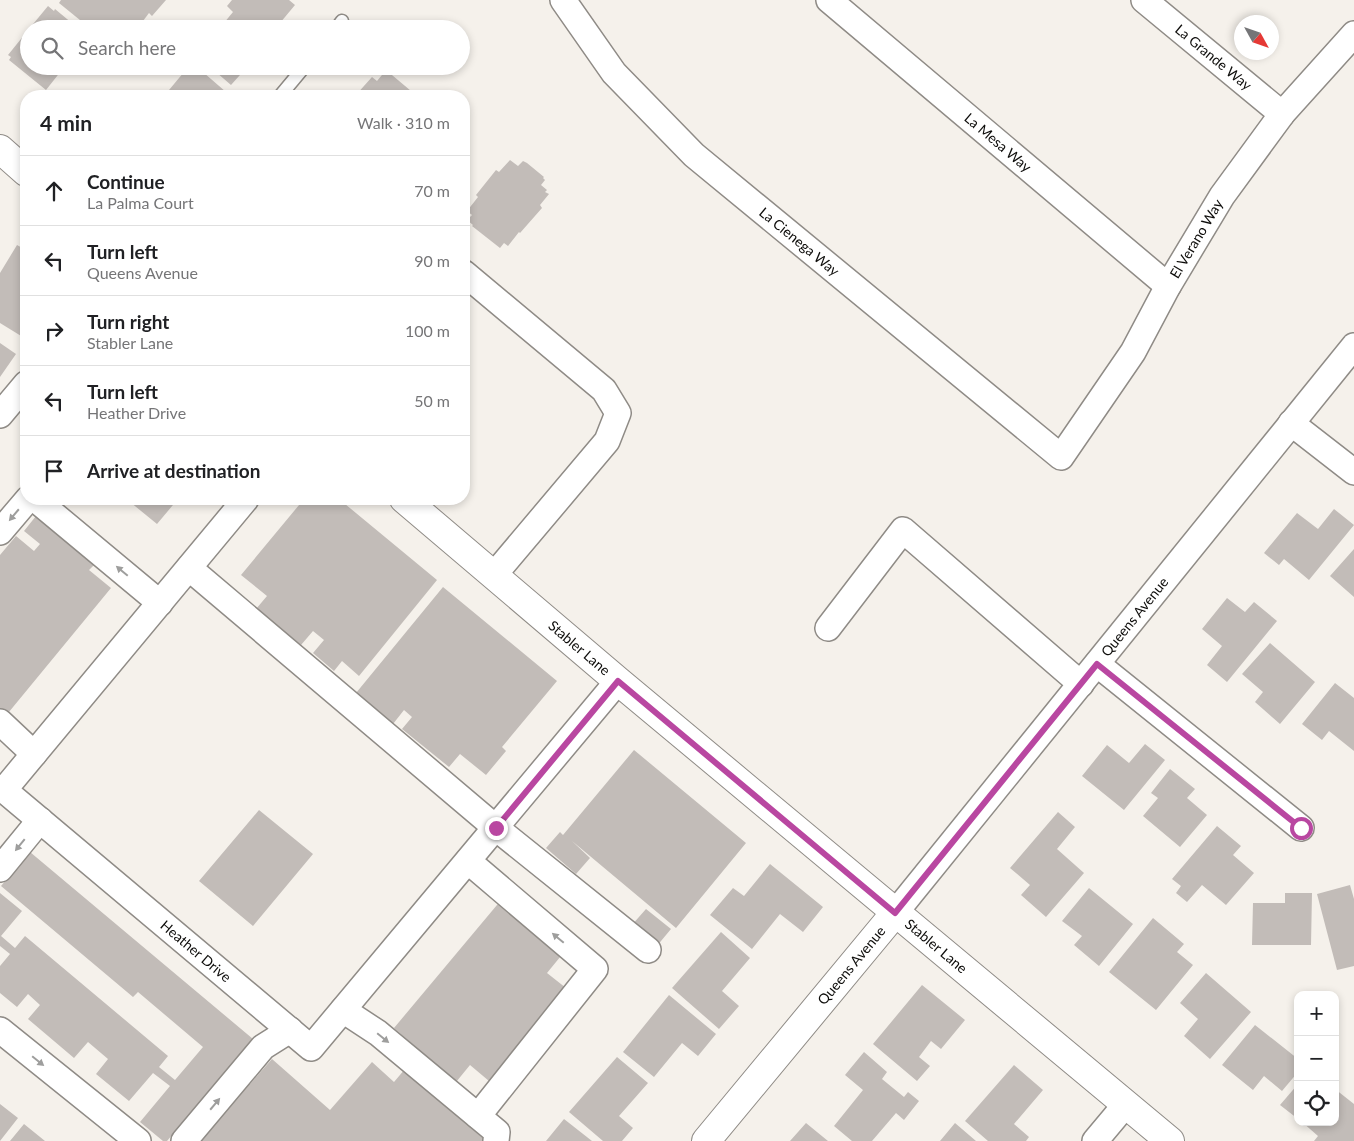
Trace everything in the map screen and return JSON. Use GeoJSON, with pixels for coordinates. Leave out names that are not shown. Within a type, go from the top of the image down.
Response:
{"type":"FeatureCollection","features":[{"type":"Feature","properties":{"kind":"street","name":"La Cienega Way"},"geometry":{"type":"LineString","coordinates":[[563,0],[614,73],[694,155],[1061,457]]}},
{"type":"Feature","properties":{"kind":"street","name":"La Mesa Way"},"geometry":{"type":"LineString","coordinates":[[829,0],[1168,286]]}},
{"type":"Feature","properties":{"kind":"street","name":"La Grande Way"},"geometry":{"type":"LineString","coordinates":[[1144,0],[1282,114]]}},
{"type":"Feature","properties":{"kind":"street","name":"El Verano Way"},"geometry":{"type":"LineString","coordinates":[[1061,457],[1133,352],[1168,286],[1222,196],[1282,114],[1354,34]]}},
{"type":"Feature","properties":{"kind":"street"},"geometry":{"type":"LineString","coordinates":[[0,149],[20,167]]}},
{"type":"Feature","properties":{"kind":"street"},"geometry":{"type":"LineString","coordinates":[[470,278],[604,390],[618,413],[607,441],[494,575]]}},
{"type":"Feature","properties":{"kind":"street","name":"Queens Avenue"},"geometry":{"type":"LineString","coordinates":[[706,1141],[895,913],[1354,346]]}},
{"type":"Feature","properties":{"kind":"street"},"geometry":{"type":"LineString","coordinates":[[0,415],[20,391]]}},
{"type":"Feature","properties":{"kind":"street"},"geometry":{"type":"LineString","coordinates":[[1292,424],[1354,472]]}},
{"type":"Feature","properties":{"kind":"street"},"geometry":{"type":"LineString","coordinates":[[0,532],[23,505]]}},
{"type":"Feature","properties":{"kind":"street"},"geometry":{"type":"LineString","coordinates":[[42,505],[160,603]]}},
{"type":"Feature","properties":{"kind":"street","name":"Heather Drive"},"geometry":{"type":"LineString","coordinates":[[241,505],[4,790],[311,1048],[618,681]]}},
{"type":"Feature","properties":{"kind":"street","name":"Stabler Lane"},"geometry":{"type":"LineString","coordinates":[[411,505],[618,681],[1170,1141]]}},
{"type":"Feature","properties":{"kind":"street"},"geometry":{"type":"LineString","coordinates":[[828,628],[903,530],[1081,684]]}},
{"type":"Feature","properties":{"kind":"street"},"geometry":{"type":"LineString","coordinates":[[189,568],[496,828],[648,950]]}},
{"type":"Feature","properties":{"kind":"street"},"geometry":{"type":"LineString","coordinates":[[1097,664],[1301,828]]}},
{"type":"Feature","properties":{"kind":"street"},"geometry":{"type":"LineString","coordinates":[[0,722],[34,754]]}},
{"type":"Feature","properties":{"kind":"street"},"geometry":{"type":"LineString","coordinates":[[0,870],[40,820]]}},
{"type":"Feature","properties":{"kind":"street"},"geometry":{"type":"LineString","coordinates":[[468,861],[595,969],[478,1116]]}},
{"type":"Feature","properties":{"kind":"street"},"geometry":{"type":"LineString","coordinates":[[343,1010],[378,1033],[478,1116],[496,1132],[496,1141]]}},
{"type":"Feature","properties":{"kind":"street"},"geometry":{"type":"LineString","coordinates":[[0,1030],[138,1141]]}},
{"type":"Feature","properties":{"kind":"street"},"geometry":{"type":"LineString","coordinates":[[184,1141],[264,1047],[290,1030]]}},
{"type":"Feature","properties":{"kind":"street"},"geometry":{"type":"LineString","coordinates":[[1095,1141],[1126,1104]]}},
{"type":"Feature","properties":{"kind":"lane"},"geometry":{"type":"LineString","coordinates":[[285,90],[298,75]]}},
{"type":"Feature","properties":{"kind":"building"},"geometry":{"type":"Polygon","coordinates":[[[61,0],[166,0],[152,16],[149,13],[144,20],[80,20],[59,3],[61,0]]]}},
{"type":"Feature","properties":{"kind":"building"},"geometry":{"type":"Polygon","coordinates":[[[232,0],[289,0],[295,5],[282,20],[226,20],[233,12],[227,6],[232,0]]]}},
{"type":"Feature","properties":{"kind":"building"},"geometry":{"type":"Polygon","coordinates":[[[48,6],[54,11],[55,9],[68,20],[36,20],[48,6]]]}},
{"type":"Feature","properties":{"kind":"building"},"geometry":{"type":"Polygon","coordinates":[[[20,40],[20,69],[9,60],[11,57],[8,55],[20,40]]]}},
{"type":"Feature","properties":{"kind":"building"},"geometry":{"type":"Polygon","coordinates":[[[28,75],[58,75],[46,90],[28,75]]]}},
{"type":"Feature","properties":{"kind":"building"},"geometry":{"type":"Polygon","coordinates":[[[182,75],[206,75],[224,90],[169,90],[182,75]]]}},
{"type":"Feature","properties":{"kind":"building"},"geometry":{"type":"Polygon","coordinates":[[[219,75],[240,75],[231,85],[219,75]]]}},
{"type":"Feature","properties":{"kind":"building"},"geometry":{"type":"Polygon","coordinates":[[[382,75],[392,75],[410,90],[360,90],[372,77],[377,81],[382,75]]]}},
{"type":"Feature","properties":{"kind":"building"},"geometry":{"type":"Polygon","coordinates":[[[510,160],[518,166],[523,161],[544,177],[545,180],[541,185],[547,190],[545,192],[549,194],[540,205],[542,208],[520,233],[508,246],[504,243],[500,248],[470,222],[472,215],[470,213],[470,207],[478,197],[476,195],[496,170],[499,172],[510,160]]]}},
{"type":"Feature","properties":{"kind":"building"},"geometry":{"type":"Polygon","coordinates":[[[17,245],[20,247],[20,335],[0,323],[0,273],[17,245]]]}},
{"type":"Feature","properties":{"kind":"building"},"geometry":{"type":"Polygon","coordinates":[[[0,343],[16,354],[0,377],[0,343]]]}},
{"type":"Feature","properties":{"kind":"building"},"geometry":{"type":"Polygon","coordinates":[[[134,505],[173,505],[157,524],[134,505]]]}},
{"type":"Feature","properties":{"kind":"building"},"geometry":{"type":"Polygon","coordinates":[[[299,505],[346,505],[437,580],[359,676],[342,661],[334,671],[313,653],[324,640],[313,631],[301,645],[256,609],[267,596],[241,575],[299,505]]]}},
{"type":"Feature","properties":{"kind":"building"},"geometry":{"type":"Polygon","coordinates":[[[1334,509],[1354,525],[1309,580],[1284,559],[1279,565],[1264,553],[1297,513],[1318,529],[1334,509]]]}},
{"type":"Feature","properties":{"kind":"building"},"geometry":{"type":"Polygon","coordinates":[[[36,516],[95,564],[89,570],[111,588],[4,718],[0,715],[0,555],[16,536],[34,551],[40,544],[24,531],[36,516]]]}},
{"type":"Feature","properties":{"kind":"building"},"geometry":{"type":"Polygon","coordinates":[[[1354,549],[1354,597],[1330,576],[1354,549]]]}},
{"type":"Feature","properties":{"kind":"building"},"geometry":{"type":"Polygon","coordinates":[[[443,587],[557,681],[502,747],[506,751],[486,775],[460,754],[449,767],[402,729],[412,717],[404,710],[393,724],[356,693],[443,587]]]}},
{"type":"Feature","properties":{"kind":"building"},"geometry":{"type":"Polygon","coordinates":[[[1227,598],[1245,612],[1254,602],[1277,621],[1227,682],[1207,665],[1222,646],[1202,629],[1227,598]]]}},
{"type":"Feature","properties":{"kind":"building"},"geometry":{"type":"Polygon","coordinates":[[[1270,643],[1315,682],[1280,724],[1255,702],[1263,692],[1242,674],[1270,643]]]}},
{"type":"Feature","properties":{"kind":"building"},"geometry":{"type":"Polygon","coordinates":[[[1335,683],[1354,698],[1354,751],[1329,731],[1322,740],[1302,724],[1335,683]]]}},
{"type":"Feature","properties":{"kind":"building"},"geometry":{"type":"Polygon","coordinates":[[[1145,744],[1165,760],[1124,810],[1082,776],[1107,745],[1129,763],[1145,744]]]}},
{"type":"Feature","properties":{"kind":"building"},"geometry":{"type":"Polygon","coordinates":[[[634,750],[746,843],[676,928],[572,841],[590,858],[576,874],[546,848],[560,832],[563,835],[634,750]]]}},
{"type":"Feature","properties":{"kind":"building"},"geometry":{"type":"Polygon","coordinates":[[[1170,769],[1195,789],[1187,798],[1207,815],[1180,847],[1143,816],[1158,798],[1151,793],[1170,769]]]}},
{"type":"Feature","properties":{"kind":"building"},"geometry":{"type":"Polygon","coordinates":[[[259,810],[313,854],[253,926],[199,881],[259,810]]]}},
{"type":"Feature","properties":{"kind":"building"},"geometry":{"type":"Polygon","coordinates":[[[1058,812],[1075,827],[1057,849],[1084,873],[1046,917],[1021,895],[1030,885],[1010,868],[1058,812]]]}},
{"type":"Feature","properties":{"kind":"building"},"geometry":{"type":"Polygon","coordinates":[[[1217,826],[1241,846],[1233,855],[1254,873],[1226,905],[1202,885],[1187,902],[1176,893],[1181,886],[1172,879],[1217,826]]]}},
{"type":"Feature","properties":{"kind":"building"},"geometry":{"type":"Polygon","coordinates":[[[30,852],[253,1039],[167,1141],[163,1141],[140,1122],[170,1086],[153,1073],[129,1101],[96,1074],[108,1059],[88,1042],[74,1058],[28,1019],[40,1005],[28,994],[17,1007],[0,993],[0,966],[10,954],[0,946],[0,893],[22,911],[1,936],[15,948],[25,936],[168,1056],[159,1067],[175,1080],[203,1047],[138,992],[133,997],[1,886],[30,852]]]}},
{"type":"Feature","properties":{"kind":"building"},"geometry":{"type":"Polygon","coordinates":[[[770,864],[823,907],[803,932],[780,914],[752,949],[710,915],[733,888],[744,896],[770,864]]]}},
{"type":"Feature","properties":{"kind":"building"},"geometry":{"type":"Polygon","coordinates":[[[1350,885],[1354,899],[1354,966],[1337,970],[1317,894],[1350,885]]]}},
{"type":"Feature","properties":{"kind":"building"},"geometry":{"type":"Polygon","coordinates":[[[1089,888],[1133,924],[1099,966],[1074,945],[1082,936],[1062,921],[1089,888]]]}},
{"type":"Feature","properties":{"kind":"building"},"geometry":{"type":"Polygon","coordinates":[[[1285,893],[1312,893],[1311,945],[1252,945],[1253,903],[1285,903],[1285,893]]]}},
{"type":"Feature","properties":{"kind":"building"},"geometry":{"type":"Polygon","coordinates":[[[502,899],[565,951],[547,973],[566,988],[489,1081],[470,1065],[452,1087],[411,1053],[416,1047],[394,1028],[502,899]]]}},
{"type":"Feature","properties":{"kind":"building"},"geometry":{"type":"Polygon","coordinates":[[[646,909],[671,929],[656,947],[631,926],[646,909]]]}},
{"type":"Feature","properties":{"kind":"building"},"geometry":{"type":"Polygon","coordinates":[[[1153,918],[1184,944],[1177,952],[1193,965],[1156,1010],[1109,972],[1153,918]]]}},
{"type":"Feature","properties":{"kind":"building"},"geometry":{"type":"Polygon","coordinates":[[[721,932],[750,958],[722,991],[739,1006],[719,1029],[672,988],[721,932]]]}},
{"type":"Feature","properties":{"kind":"building"},"geometry":{"type":"Polygon","coordinates":[[[1206,973],[1251,1012],[1210,1059],[1184,1036],[1198,1019],[1180,1003],[1206,973]]]}},
{"type":"Feature","properties":{"kind":"building"},"geometry":{"type":"Polygon","coordinates":[[[922,985],[965,1020],[941,1049],[931,1041],[919,1057],[930,1066],[917,1081],[873,1044],[922,985]]]}},
{"type":"Feature","properties":{"kind":"building"},"geometry":{"type":"Polygon","coordinates":[[[669,995],[716,1034],[698,1056],[682,1043],[654,1077],[623,1052],[669,995]]]}},
{"type":"Feature","properties":{"kind":"building"},"geometry":{"type":"Polygon","coordinates":[[[1255,1025],[1294,1056],[1294,1077],[1282,1091],[1264,1076],[1253,1090],[1222,1065],[1255,1025]]]}},
{"type":"Feature","properties":{"kind":"building"},"geometry":{"type":"Polygon","coordinates":[[[864,1052],[887,1072],[882,1079],[904,1097],[908,1092],[919,1101],[904,1120],[896,1113],[872,1141],[852,1141],[834,1126],[863,1090],[845,1075],[864,1052]]]}},
{"type":"Feature","properties":{"kind":"building"},"geometry":{"type":"Polygon","coordinates":[[[617,1057],[648,1083],[619,1116],[633,1128],[622,1141],[603,1141],[569,1112],[617,1057]]]}},
{"type":"Feature","properties":{"kind":"building"},"geometry":{"type":"Polygon","coordinates":[[[272,1059],[330,1110],[372,1062],[394,1082],[405,1069],[486,1141],[190,1141],[244,1079],[250,1084],[272,1059]]]}},
{"type":"Feature","properties":{"kind":"building"},"geometry":{"type":"Polygon","coordinates":[[[1014,1065],[1043,1090],[1014,1124],[1029,1137],[1026,1141],[988,1141],[965,1121],[1014,1065]]]}},
{"type":"Feature","properties":{"kind":"building"},"geometry":{"type":"Polygon","coordinates":[[[1294,1089],[1294,1116],[1280,1105],[1294,1089]]]}},
{"type":"Feature","properties":{"kind":"building"},"geometry":{"type":"Polygon","coordinates":[[[1339,1092],[1354,1104],[1354,1141],[1314,1141],[1318,1136],[1307,1126],[1339,1126],[1339,1092]]]}},
{"type":"Feature","properties":{"kind":"building"},"geometry":{"type":"Polygon","coordinates":[[[0,1104],[18,1118],[0,1141],[0,1104]]]}},
{"type":"Feature","properties":{"kind":"building"},"geometry":{"type":"Polygon","coordinates":[[[564,1119],[592,1141],[546,1141],[564,1119]]]}},
{"type":"Feature","properties":{"kind":"building"},"geometry":{"type":"Polygon","coordinates":[[[806,1123],[828,1141],[790,1141],[806,1123]]]}},
{"type":"Feature","properties":{"kind":"building"},"geometry":{"type":"Polygon","coordinates":[[[955,1123],[976,1141],[940,1141],[955,1123]]]}},
{"type":"Feature","properties":{"kind":"building"},"geometry":{"type":"Polygon","coordinates":[[[24,1124],[45,1141],[10,1141],[24,1124]]]}},
{"type":"Feature","properties":{"kind":"route"},"geometry":{"type":"LineString","coordinates":[[496,828],[618,681],[895,913],[1097,664],[1301,828]]}}]}
